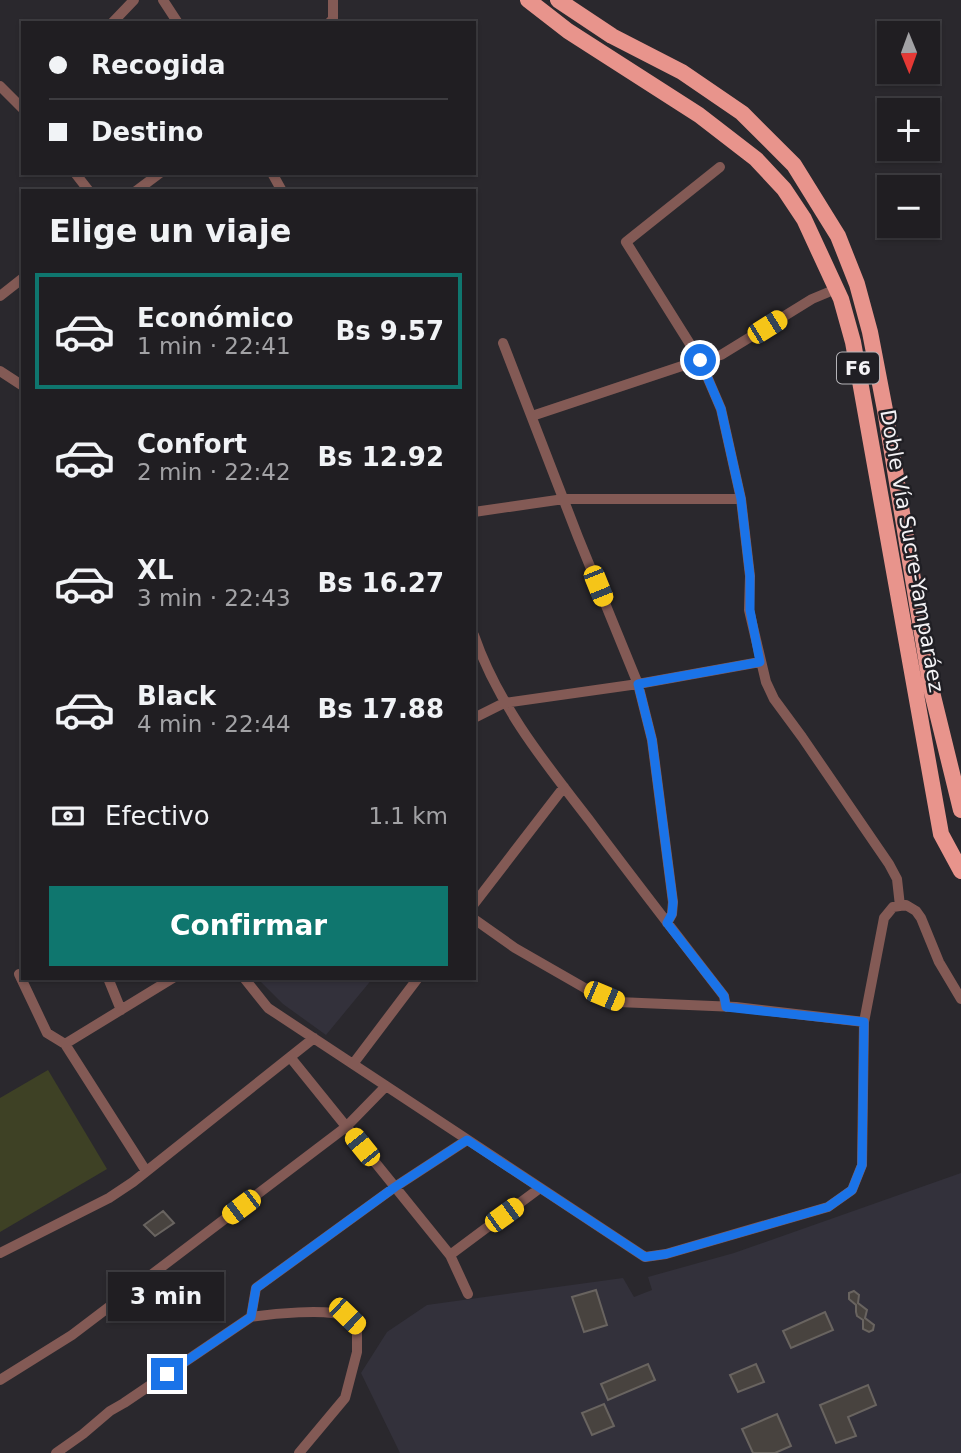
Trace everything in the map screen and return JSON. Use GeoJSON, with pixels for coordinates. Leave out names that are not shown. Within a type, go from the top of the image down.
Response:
{"type":"FeatureCollection","features":[{"type":"Feature","properties":{"kind":"highway","name":"Doble Vía Sucre-Yamparáez"},"geometry":{"type":"LineString","coordinates":[[528,0],[568,31],[699,115],[756,159],[784,189],[804,219],[841,299],[853,342],[941,834],[961,871]]}},
{"type":"Feature","properties":{"kind":"highway","name":"Doble Vía Sucre-Yamparáez"},"geometry":{"type":"LineString","coordinates":[[558,0],[612,36],[682,72],[742,113],[794,165],[838,236],[857,284],[870,332],[931,688],[961,810]]}},
{"type":"Feature","properties":{"kind":"street"},"geometry":{"type":"LineString","coordinates":[[114,21],[134,0]]}},
{"type":"Feature","properties":{"kind":"street"},"geometry":{"type":"LineString","coordinates":[[163,0],[177,21]]}},
{"type":"Feature","properties":{"kind":"street"},"geometry":{"type":"LineString","coordinates":[[331,21],[333,0]]}},
{"type":"Feature","properties":{"kind":"street"},"geometry":{"type":"LineString","coordinates":[[0,86],[21,107]]}},
{"type":"Feature","properties":{"kind":"street"},"geometry":{"type":"LineString","coordinates":[[720,167],[626,242],[700,360],[721,409],[741,499],[750,576],[750,610],[766,682],[774,699],[889,864],[897,879],[900,906]]}},
{"type":"Feature","properties":{"kind":"street"},"geometry":{"type":"LineString","coordinates":[[77,175],[87,189]]}},
{"type":"Feature","properties":{"kind":"street"},"geometry":{"type":"LineString","coordinates":[[139,189],[157,175]]}},
{"type":"Feature","properties":{"kind":"street"},"geometry":{"type":"LineString","coordinates":[[0,296],[21,280]]}},
{"type":"Feature","properties":{"kind":"street"},"geometry":{"type":"LineString","coordinates":[[532,416],[721,355],[812,299],[836,289]]}},
{"type":"Feature","properties":{"kind":"street"},"geometry":{"type":"LineString","coordinates":[[503,343],[638,684],[652,740],[673,902],[672,914],[667,923]]}},
{"type":"Feature","properties":{"kind":"street"},"geometry":{"type":"LineString","coordinates":[[0,371],[21,385]]}},
{"type":"Feature","properties":{"kind":"street"},"geometry":{"type":"LineString","coordinates":[[476,512],[564,499],[741,499]]}},
{"type":"Feature","properties":{"kind":"street"},"geometry":{"type":"LineString","coordinates":[[476,640],[504,703],[564,787],[724,996],[726,1007]]}},
{"type":"Feature","properties":{"kind":"street"},"geometry":{"type":"LineString","coordinates":[[476,717],[504,703],[638,684],[760,662]]}},
{"type":"Feature","properties":{"kind":"street"},"geometry":{"type":"LineString","coordinates":[[476,902],[564,787]]}},
{"type":"Feature","properties":{"kind":"street"},"geometry":{"type":"LineString","coordinates":[[246,980],[268,1007],[645,1257],[666,1254],[828,1207],[852,1190],[862,1165],[864,1022],[884,918],[893,907],[906,905],[916,911],[939,962],[961,999]]}},
{"type":"Feature","properties":{"kind":"street"},"geometry":{"type":"LineString","coordinates":[[476,920],[515,948],[590,991],[618,1002],[726,1007],[864,1022]]}},
{"type":"Feature","properties":{"kind":"street"},"geometry":{"type":"LineString","coordinates":[[19,974],[21,978]]}},
{"type":"Feature","properties":{"kind":"street"},"geometry":{"type":"LineString","coordinates":[[22,980],[47,1033],[65,1044],[146,1171]]}},
{"type":"Feature","properties":{"kind":"street"},"geometry":{"type":"LineString","coordinates":[[109,980],[121,1010]]}},
{"type":"Feature","properties":{"kind":"street"},"geometry":{"type":"LineString","coordinates":[[65,1044],[170,980]]}},
{"type":"Feature","properties":{"kind":"street"},"geometry":{"type":"LineString","coordinates":[[353,1064],[416,980]]}},
{"type":"Feature","properties":{"kind":"street"},"geometry":{"type":"LineString","coordinates":[[0,1253],[109,1198],[314,1038]]}},
{"type":"Feature","properties":{"kind":"street"},"geometry":{"type":"LineString","coordinates":[[290,1057],[450,1255],[468,1294]]}},
{"type":"Feature","properties":{"kind":"street"},"geometry":{"type":"LineString","coordinates":[[0,1380],[72,1335],[346,1127],[386,1086]]}},
{"type":"Feature","properties":{"kind":"street"},"geometry":{"type":"LineString","coordinates":[[251,1317],[256,1288],[395,1187],[467,1140]]}},
{"type":"Feature","properties":{"kind":"street"},"geometry":{"type":"LineString","coordinates":[[450,1255],[540,1188]]}},
{"type":"Feature","properties":{"kind":"street"},"geometry":{"type":"LineString","coordinates":[[56,1453],[110,1411],[251,1317],[329,1312],[347,1316],[357,1326],[358,1352],[345,1398],[299,1453]]}},
{"type":"Feature","properties":{"kind":"shaded area"},"geometry":{"type":"Polygon","coordinates":[[[259,980],[371,980],[326,1035],[283,1004],[259,980]]]}},
{"type":"Feature","properties":{"kind":"shaded area"},"geometry":{"type":"Polygon","coordinates":[[[961,1173],[961,1453],[400,1453],[361,1373],[387,1332],[427,1305],[623,1278],[634,1297],[652,1290],[648,1277],[734,1253],[961,1173]]]}},
{"type":"Feature","properties":{"kind":"green space"},"geometry":{"type":"Polygon","coordinates":[[[48,1070],[107,1169],[0,1232],[0,1098],[48,1070]]]}},
{"type":"Feature","properties":{"kind":"building"},"geometry":{"type":"Polygon","coordinates":[[[163,1211],[174,1223],[155,1236],[144,1225],[163,1211]]]}},
{"type":"Feature","properties":{"kind":"building"},"geometry":{"type":"Polygon","coordinates":[[[596,1290],[607,1325],[584,1332],[572,1297],[596,1290]]]}},
{"type":"Feature","properties":{"kind":"building"},"geometry":{"type":"Polygon","coordinates":[[[854,1291],[859,1295],[858,1303],[867,1310],[865,1318],[874,1325],[869,1332],[863,1329],[863,1320],[857,1316],[856,1305],[849,1299],[849,1293],[854,1291]]]}},
{"type":"Feature","properties":{"kind":"building"},"geometry":{"type":"Polygon","coordinates":[[[825,1312],[833,1330],[791,1348],[783,1331],[825,1312]]]}},
{"type":"Feature","properties":{"kind":"building"},"geometry":{"type":"Polygon","coordinates":[[[648,1364],[655,1380],[608,1400],[601,1384],[648,1364]]]}},
{"type":"Feature","properties":{"kind":"building"},"geometry":{"type":"Polygon","coordinates":[[[756,1364],[764,1382],[738,1392],[730,1375],[756,1364]]]}},
{"type":"Feature","properties":{"kind":"building"},"geometry":{"type":"Polygon","coordinates":[[[868,1385],[876,1405],[848,1417],[856,1436],[836,1443],[820,1405],[868,1385]]]}},
{"type":"Feature","properties":{"kind":"building"},"geometry":{"type":"Polygon","coordinates":[[[604,1404],[614,1426],[592,1435],[582,1413],[604,1404]]]}},
{"type":"Feature","properties":{"kind":"building"},"geometry":{"type":"Polygon","coordinates":[[[777,1414],[791,1446],[775,1453],[753,1453],[742,1429],[777,1414]]]}},
{"type":"Feature","properties":{"kind":"route"},"geometry":{"type":"LineString","coordinates":[[167,1374],[251,1317],[256,1288],[395,1187],[467,1140],[645,1257],[666,1254],[828,1207],[852,1190],[862,1165],[864,1022],[726,1007],[724,996],[667,923],[672,914],[673,902],[652,740],[638,684],[760,662],[750,610],[750,576],[741,499],[721,409],[700,360]]}}]}
